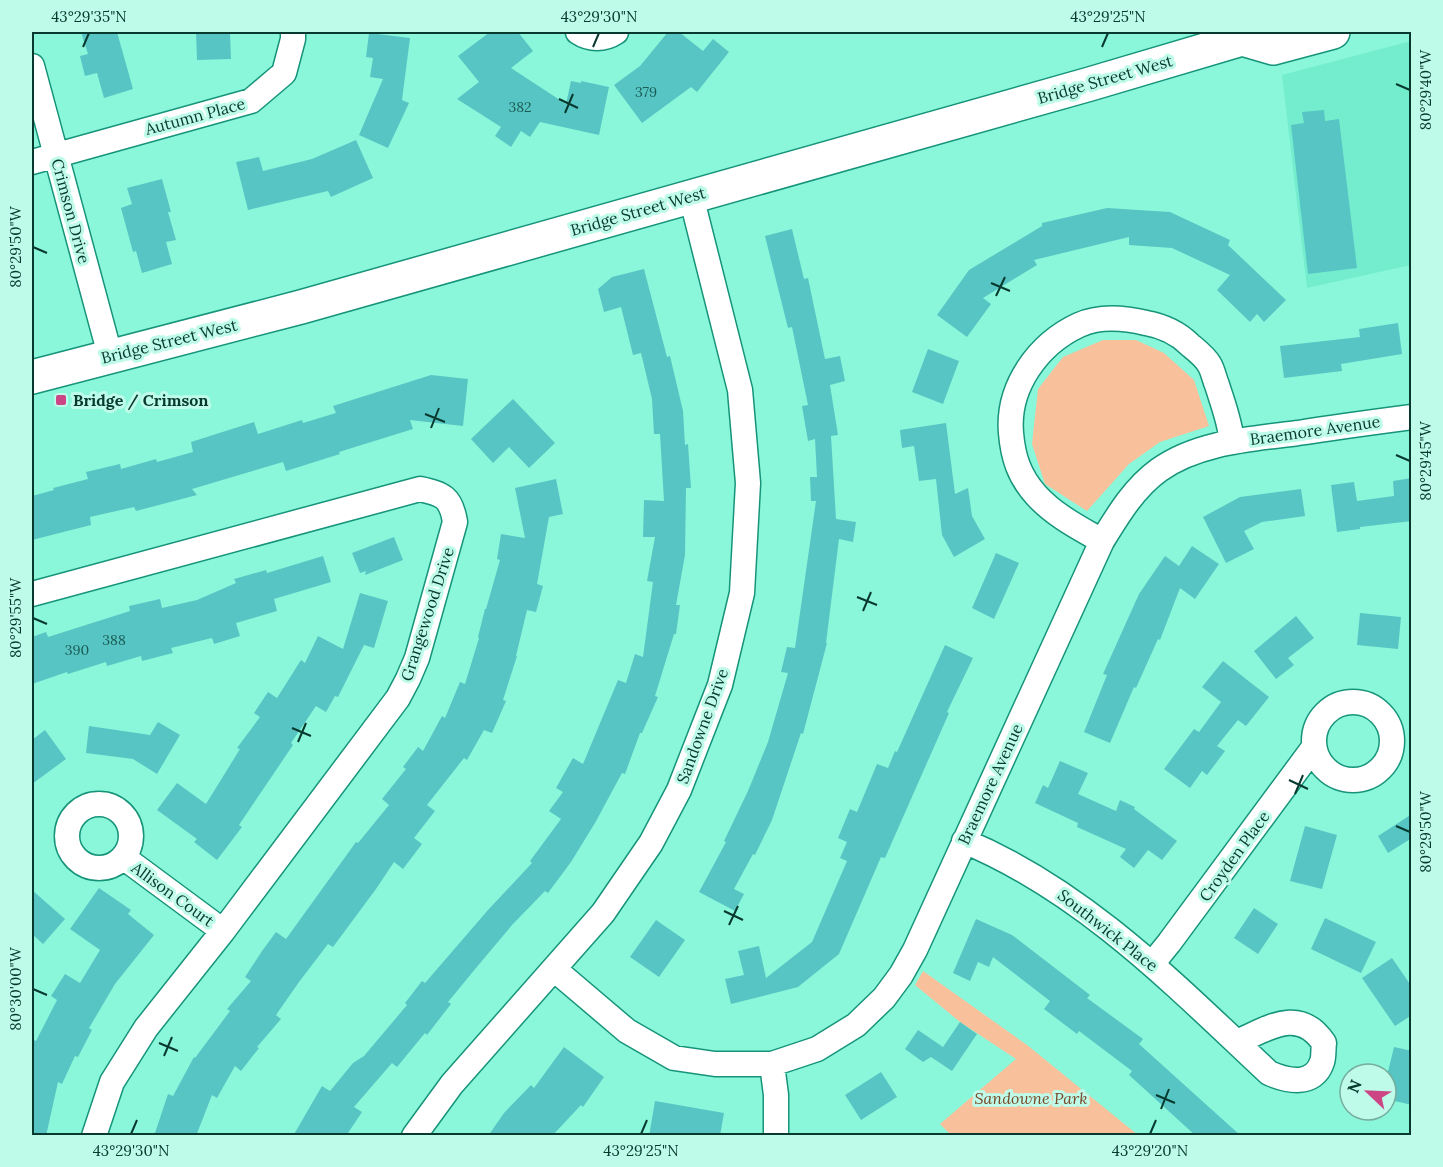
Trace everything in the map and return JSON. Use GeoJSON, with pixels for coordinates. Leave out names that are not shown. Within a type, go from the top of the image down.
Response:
{"type":"FeatureCollection","features":[{"type":"Feature","properties":{"kind":"main road","name":"Bridge Street West"},"geometry":{"type":"LineString","coordinates":[[32,377],[290,310],[1247,35],[1273,48],[1333,32]]}},
{"type":"Feature","properties":{"kind":"street","name":"Autumn Place"},"geometry":{"type":"LineString","coordinates":[[32,162],[251,101],[284,74],[293,32]]}},
{"type":"Feature","properties":{"kind":"street"},"geometry":{"type":"LineString","coordinates":[[578,32],[592,38],[603,38],[616,32]]}},
{"type":"Feature","properties":{"kind":"street","name":"Crimson Drive"},"geometry":{"type":"LineString","coordinates":[[32,66],[110,356]]}},
{"type":"Feature","properties":{"kind":"street","name":"Sandowne Drive"},"geometry":{"type":"LineString","coordinates":[[414,1136],[452,1084],[603,914],[651,843],[679,790],[720,685],[742,593],[748,483],[740,390],[691,196]]}},
{"type":"Feature","properties":{"kind":"street"},"geometry":{"type":"LineString","coordinates":[[1102,541],[1052,510],[1035,494],[1017,468],[1012,451],[1010,427],[1011,406],[1014,398],[1021,381],[1036,357],[1055,339],[1081,324],[1128,318],[1162,326],[1182,337],[1209,363],[1230,423],[1232,442]]}},
{"type":"Feature","properties":{"kind":"street","name":"Braemore Avenue"},"geometry":{"type":"LineString","coordinates":[[554,969],[627,1031],[675,1058],[715,1064],[772,1064],[817,1049],[856,1025],[884,998],[901,975],[915,950],[1102,541],[1123,507],[1139,488],[1158,470],[1180,458],[1232,442],[1412,417]]}},
{"type":"Feature","properties":{"kind":"street","name":"Grangewood Drive"},"geometry":{"type":"LineString","coordinates":[[32,594],[420,489],[439,493],[453,507],[455,522],[417,658],[398,698],[223,931],[146,1028],[112,1082],[94,1136]]}},
{"type":"Feature","properties":{"kind":"street","name":"Croyden Place"},"geometry":{"type":"LineString","coordinates":[[1152,963],[1314,747]]}},
{"type":"Feature","properties":{"kind":"street","name":"Southwick Place"},"geometry":{"type":"LineString","coordinates":[[964,841],[993,853],[1059,891],[1152,963],[1237,1042]]}},
{"type":"Feature","properties":{"kind":"street","name":"Allison Court"},"geometry":{"type":"LineString","coordinates":[[123,857],[223,931]]}},
{"type":"Feature","properties":{"kind":"street"},"geometry":{"type":"LineString","coordinates":[[772,1064],[776,1095],[776,1136]]}},
{"type":"Feature","properties":{"kind":"shaded area"},"geometry":{"type":"Polygon","coordinates":[[[1411,41],[1411,265],[1307,288],[1282,75],[1411,41]]]}},
{"type":"Feature","properties":{"kind":"green space"},"geometry":{"type":"Polygon","coordinates":[[[1103,340],[1136,340],[1164,353],[1194,380],[1209,426],[1160,442],[1129,464],[1087,511],[1045,484],[1032,444],[1038,389],[1063,357],[1103,340]]]}},
{"type":"Feature","properties":{"kind":"green space","name":"Sandowne Park"},"geometry":{"type":"Polygon","coordinates":[[[923,971],[1027,1045],[1138,1135],[951,1135],[940,1124],[1016,1059],[960,1022],[915,985],[923,971]]]}},
{"type":"Feature","properties":{"kind":"building"},"geometry":{"type":"Polygon","coordinates":[[[81,32],[117,32],[133,89],[104,98],[97,73],[85,76],[80,56],[88,54],[81,32]]]}},
{"type":"Feature","properties":{"kind":"building"},"geometry":{"type":"Polygon","coordinates":[[[196,32],[230,32],[231,59],[197,60],[196,32]]]}},
{"type":"Feature","properties":{"kind":"building"},"geometry":{"type":"Polygon","coordinates":[[[490,32],[518,32],[533,51],[511,68],[566,104],[571,81],[609,87],[599,135],[540,122],[530,137],[521,131],[511,147],[495,136],[501,127],[457,99],[479,82],[458,56],[490,32]]]}},
{"type":"Feature","properties":{"kind":"building"},"geometry":{"type":"Polygon","coordinates":[[[668,32],[679,32],[703,51],[713,39],[729,52],[697,92],[691,87],[642,123],[614,85],[640,66],[668,32]]]}},
{"type":"Feature","properties":{"kind":"building"},"geometry":{"type":"Polygon","coordinates":[[[369,33],[410,38],[402,100],[409,103],[388,148],[359,135],[383,79],[370,77],[373,58],[366,57],[369,33]]]}},
{"type":"Feature","properties":{"kind":"building"},"geometry":{"type":"Polygon","coordinates":[[[1324,110],[1325,121],[1339,119],[1357,268],[1308,274],[1291,125],[1304,123],[1302,112],[1324,110]]]}},
{"type":"Feature","properties":{"kind":"building"},"geometry":{"type":"Polygon","coordinates":[[[356,140],[373,178],[331,197],[328,191],[248,210],[236,162],[259,157],[263,171],[312,159],[356,140]]]}},
{"type":"Feature","properties":{"kind":"building"},"geometry":{"type":"Polygon","coordinates":[[[162,179],[176,240],[166,242],[172,264],[142,273],[136,251],[133,252],[121,208],[132,204],[127,188],[162,179]]]}},
{"type":"Feature","properties":{"kind":"building"},"geometry":{"type":"Polygon","coordinates":[[[1107,208],[1170,212],[1230,240],[1228,245],[1286,300],[1264,322],[1257,314],[1250,322],[1217,290],[1230,275],[1172,248],[1129,245],[1129,237],[1034,260],[1037,265],[983,298],[991,304],[967,337],[937,315],[969,270],[1042,226],[1042,223],[1107,208]]]}},
{"type":"Feature","properties":{"kind":"building"},"geometry":{"type":"Polygon","coordinates":[[[792,229],[804,279],[808,278],[825,359],[840,356],[845,381],[830,385],[838,435],[831,436],[836,519],[856,522],[853,542],[839,539],[827,643],[803,734],[801,733],[772,820],[755,855],[753,854],[734,889],[744,894],[735,911],[699,892],[726,842],[724,841],[768,742],[788,673],[781,672],[787,647],[795,648],[816,501],[811,501],[810,477],[817,477],[815,439],[808,441],[802,406],[808,405],[792,327],[788,328],[765,236],[792,229]]]}},
{"type":"Feature","properties":{"kind":"building"},"geometry":{"type":"Polygon","coordinates":[[[644,269],[667,357],[670,356],[683,411],[691,488],[686,488],[685,555],[676,605],[680,605],[676,634],[674,634],[655,696],[658,697],[640,733],[625,774],[622,773],[571,862],[548,893],[545,891],[512,925],[476,968],[448,1002],[451,1004],[427,1035],[425,1033],[397,1067],[392,1063],[354,1107],[362,1112],[346,1136],[293,1136],[322,1086],[330,1091],[353,1063],[364,1056],[407,1005],[405,1003],[422,981],[425,983],[532,863],[530,861],[561,819],[549,811],[563,792],[556,788],[573,758],[583,764],[618,680],[626,683],[635,654],[643,657],[653,582],[647,581],[655,537],[643,537],[644,500],[664,501],[660,434],[654,434],[652,399],[641,353],[633,355],[621,307],[604,312],[598,289],[612,277],[644,269]]]}},
{"type":"Feature","properties":{"kind":"building"},"geometry":{"type":"Polygon","coordinates":[[[1398,323],[1402,354],[1341,364],[1342,371],[1284,378],[1280,346],[1360,337],[1359,329],[1398,323]]]}},
{"type":"Feature","properties":{"kind":"building"},"geometry":{"type":"Polygon","coordinates":[[[928,349],[959,361],[943,404],[912,392],[928,349]]]}},
{"type":"Feature","properties":{"kind":"building"},"geometry":{"type":"Polygon","coordinates":[[[431,375],[468,379],[463,426],[410,420],[413,429],[339,452],[340,454],[286,471],[283,462],[192,489],[197,495],[136,511],[134,507],[90,517],[91,525],[32,540],[32,496],[88,479],[86,472],[120,464],[121,469],[193,452],[191,442],[254,422],[258,434],[302,420],[303,423],[336,413],[333,406],[431,375]]]}},
{"type":"Feature","properties":{"kind":"building"},"geometry":{"type":"Polygon","coordinates":[[[513,399],[555,443],[529,468],[509,447],[493,463],[471,439],[513,399]]]}},
{"type":"Feature","properties":{"kind":"building"},"geometry":{"type":"Polygon","coordinates":[[[946,423],[955,494],[968,488],[972,516],[985,539],[954,557],[942,535],[936,479],[919,481],[914,446],[902,448],[900,430],[946,423]]]}},
{"type":"Feature","properties":{"kind":"building"},"geometry":{"type":"Polygon","coordinates":[[[1412,478],[1412,521],[1337,532],[1331,485],[1354,482],[1357,501],[1394,496],[1393,481],[1412,478]]]}},
{"type":"Feature","properties":{"kind":"building"},"geometry":{"type":"Polygon","coordinates":[[[556,479],[563,514],[549,517],[537,584],[543,586],[536,612],[527,610],[517,656],[503,700],[506,701],[492,733],[484,730],[467,760],[464,758],[427,805],[435,811],[414,838],[422,844],[403,869],[394,862],[333,947],[328,944],[299,982],[276,1015],[281,1019],[257,1047],[259,1048],[241,1071],[235,1066],[217,1098],[212,1095],[196,1136],[154,1136],[168,1094],[173,1096],[194,1057],[230,1011],[227,1009],[251,981],[245,977],[262,951],[276,932],[286,939],[356,842],[358,843],[389,805],[382,799],[406,769],[403,767],[418,747],[423,751],[442,716],[445,718],[460,682],[465,684],[500,560],[497,559],[501,534],[525,538],[515,488],[556,479]]]}},
{"type":"Feature","properties":{"kind":"building"},"geometry":{"type":"Polygon","coordinates":[[[1301,489],[1305,516],[1262,522],[1244,531],[1254,549],[1226,563],[1203,517],[1240,497],[1301,489]]]}},
{"type":"Feature","properties":{"kind":"building"},"geometry":{"type":"Polygon","coordinates":[[[394,537],[403,560],[365,575],[366,571],[360,573],[352,553],[394,537]]]}},
{"type":"Feature","properties":{"kind":"building"},"geometry":{"type":"Polygon","coordinates":[[[1192,546],[1219,564],[1195,599],[1180,588],[1160,640],[1158,639],[1136,688],[1134,687],[1110,743],[1084,732],[1107,675],[1103,674],[1139,594],[1165,556],[1179,566],[1192,546]]]}},
{"type":"Feature","properties":{"kind":"building"},"geometry":{"type":"Polygon","coordinates":[[[996,553],[1019,563],[994,619],[972,608],[996,553]]]}},
{"type":"Feature","properties":{"kind":"building"},"geometry":{"type":"Polygon","coordinates":[[[323,556],[331,582],[274,599],[277,611],[236,623],[240,636],[214,644],[212,638],[171,648],[173,653],[142,661],[141,656],[107,666],[106,662],[32,684],[32,637],[46,632],[48,637],[130,611],[129,606],[160,599],[162,608],[197,600],[236,583],[234,579],[266,570],[267,573],[323,556]]]}},
{"type":"Feature","properties":{"kind":"building"},"geometry":{"type":"Polygon","coordinates":[[[360,593],[388,601],[374,648],[364,645],[338,697],[335,696],[326,712],[316,706],[291,743],[293,745],[239,825],[242,827],[217,860],[194,842],[197,839],[157,810],[177,783],[206,804],[240,749],[237,748],[260,717],[254,713],[268,692],[277,698],[301,660],[305,663],[318,636],[343,649],[360,593]]]}},
{"type":"Feature","properties":{"kind":"building"},"geometry":{"type":"Polygon","coordinates":[[[1360,613],[1401,617],[1398,649],[1357,645],[1360,613]]]}},
{"type":"Feature","properties":{"kind":"building"},"geometry":{"type":"Polygon","coordinates":[[[1296,616],[1314,638],[1288,658],[1294,665],[1276,679],[1254,651],[1296,616]]]}},
{"type":"Feature","properties":{"kind":"building"},"geometry":{"type":"Polygon","coordinates":[[[945,645],[973,658],[947,712],[949,713],[885,858],[881,857],[839,954],[798,987],[731,1004],[725,979],[744,975],[738,951],[759,946],[766,978],[812,942],[847,861],[840,858],[847,842],[838,838],[850,809],[857,812],[877,764],[888,768],[945,645]]]}},
{"type":"Feature","properties":{"kind":"building"},"geometry":{"type":"Polygon","coordinates":[[[1223,661],[1269,697],[1246,726],[1238,720],[1217,746],[1225,751],[1207,775],[1202,771],[1190,788],[1164,769],[1194,729],[1199,732],[1221,702],[1202,687],[1223,661]]]}},
{"type":"Feature","properties":{"kind":"building"},"geometry":{"type":"Polygon","coordinates":[[[158,722],[180,735],[157,774],[133,759],[86,753],[89,726],[150,735],[158,722]]]}},
{"type":"Feature","properties":{"kind":"building"},"geometry":{"type":"Polygon","coordinates":[[[45,730],[66,759],[32,784],[32,740],[45,730]]]}},
{"type":"Feature","properties":{"kind":"building"},"geometry":{"type":"Polygon","coordinates":[[[1060,761],[1088,773],[1078,794],[1116,811],[1120,800],[1135,807],[1134,809],[1177,841],[1162,860],[1148,850],[1134,868],[1120,857],[1126,849],[1077,827],[1078,823],[1035,803],[1043,785],[1048,788],[1060,761]]]}},
{"type":"Feature","properties":{"kind":"building"},"geometry":{"type":"Polygon","coordinates":[[[1412,814],[1412,838],[1388,853],[1378,836],[1412,814]]]}},
{"type":"Feature","properties":{"kind":"building"},"geometry":{"type":"Polygon","coordinates":[[[1305,826],[1337,835],[1322,889],[1290,881],[1305,826]]]}},
{"type":"Feature","properties":{"kind":"building"},"geometry":{"type":"Polygon","coordinates":[[[99,888],[131,910],[128,914],[154,935],[115,984],[89,1028],[92,1030],[78,1057],[75,1056],[62,1084],[58,1082],[46,1136],[32,1136],[32,1039],[36,1041],[57,1000],[51,996],[65,974],[80,983],[100,950],[70,929],[99,888]]]}},
{"type":"Feature","properties":{"kind":"building"},"geometry":{"type":"Polygon","coordinates":[[[32,890],[65,919],[43,944],[32,934],[32,890]]]}},
{"type":"Feature","properties":{"kind":"building"},"geometry":{"type":"Polygon","coordinates":[[[1254,908],[1278,924],[1258,954],[1234,938],[1254,908]]]}},
{"type":"Feature","properties":{"kind":"building"},"geometry":{"type":"Polygon","coordinates":[[[1325,918],[1376,942],[1361,973],[1311,949],[1325,918]]]}},
{"type":"Feature","properties":{"kind":"building"},"geometry":{"type":"Polygon","coordinates":[[[976,919],[1012,935],[1090,995],[1087,998],[1143,1039],[1139,1044],[1241,1136],[1196,1136],[1129,1075],[1132,1071],[1079,1031],[1077,1034],[1044,1009],[1050,1001],[993,957],[989,967],[978,962],[970,981],[953,973],[976,919]]]}},
{"type":"Feature","properties":{"kind":"building"},"geometry":{"type":"Polygon","coordinates":[[[656,920],[685,940],[659,977],[630,957],[656,920]]]}},
{"type":"Feature","properties":{"kind":"building"},"geometry":{"type":"Polygon","coordinates":[[[1392,958],[1412,987],[1412,1015],[1395,1026],[1362,978],[1392,958]]]}},
{"type":"Feature","properties":{"kind":"building"},"geometry":{"type":"Polygon","coordinates":[[[960,1022],[977,1034],[952,1071],[931,1057],[923,1062],[905,1049],[918,1030],[943,1047],[960,1022]]]}},
{"type":"Feature","properties":{"kind":"building"},"geometry":{"type":"Polygon","coordinates":[[[564,1047],[604,1077],[583,1107],[581,1105],[552,1136],[488,1136],[504,1113],[531,1085],[534,1088],[564,1047]]]}},
{"type":"Feature","properties":{"kind":"building"},"geometry":{"type":"Polygon","coordinates":[[[1394,1047],[1412,1051],[1412,1105],[1398,1102],[1398,1062],[1390,1062],[1394,1047]]]}},
{"type":"Feature","properties":{"kind":"building"},"geometry":{"type":"Polygon","coordinates":[[[881,1072],[897,1097],[861,1120],[845,1095],[881,1072]]]}},
{"type":"Feature","properties":{"kind":"building"},"geometry":{"type":"Polygon","coordinates":[[[655,1101],[724,1113],[720,1136],[649,1136],[655,1101]]]}},
{"type":"Feature","properties":{"kind":"place","name":"Bridge / Crimson"},"geometry":{"type":"Point","coordinates":[61,400]}}]}
